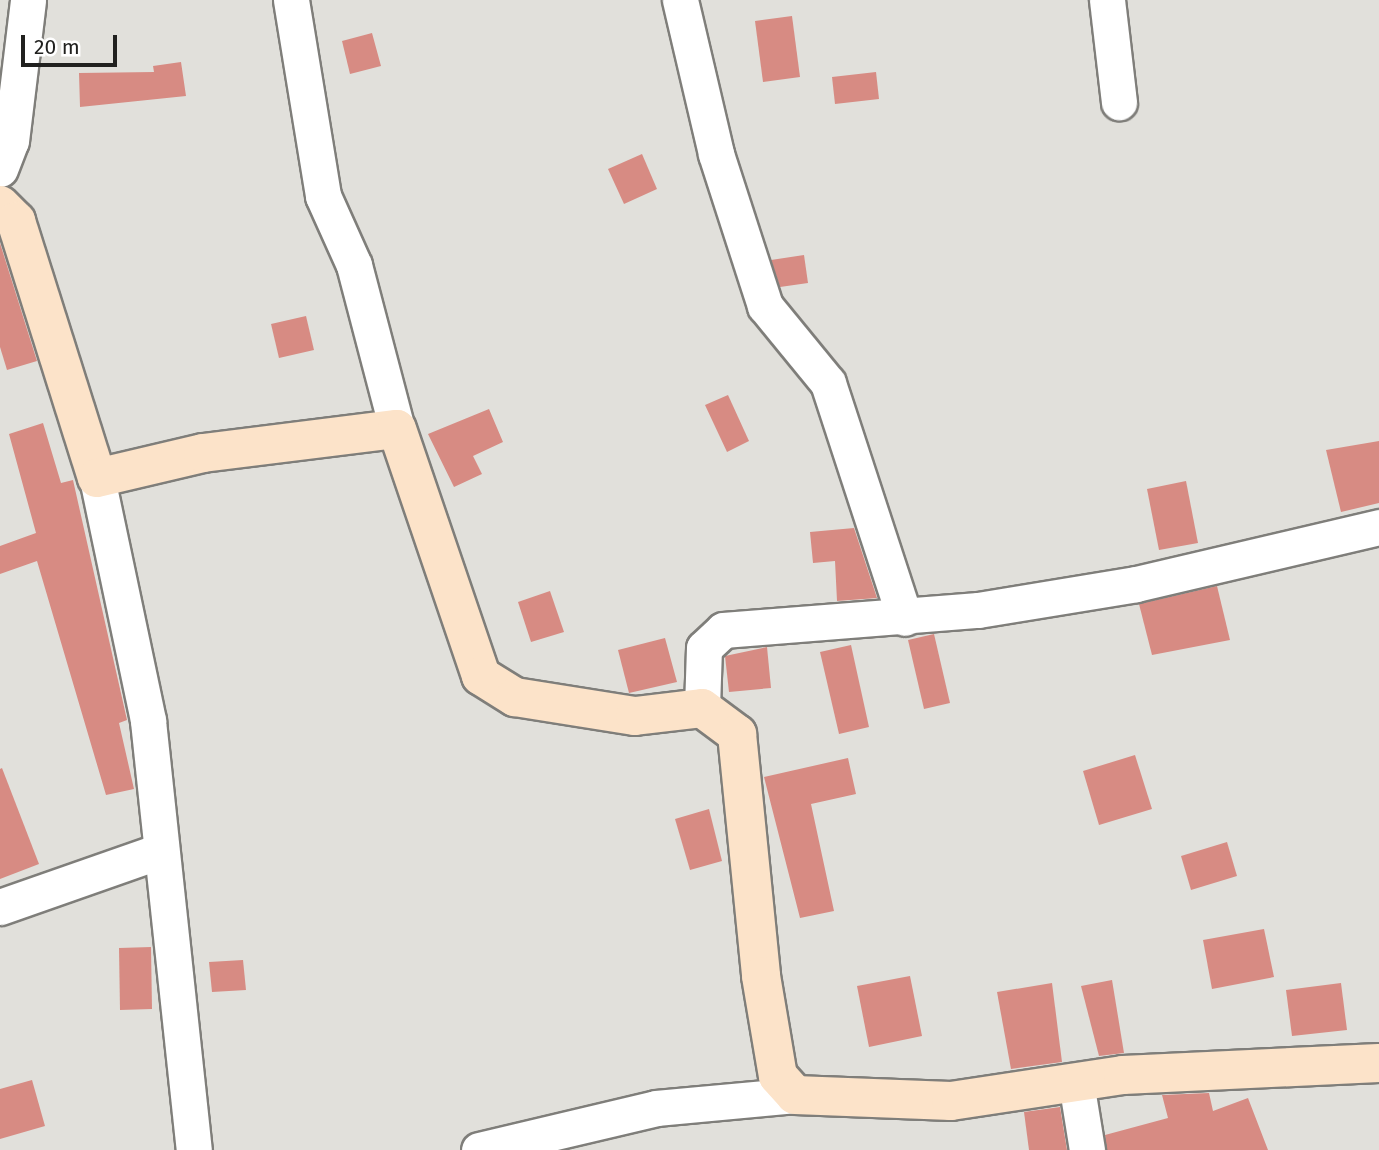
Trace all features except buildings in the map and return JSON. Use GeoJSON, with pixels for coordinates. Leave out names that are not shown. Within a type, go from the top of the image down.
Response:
{"type":"FeatureCollection","features":[{"type":"Feature","properties":{"kind":"street"},"geometry":{"type":"LineString","coordinates":[[0,169],[11,141],[28,0]]}},
{"type":"Feature","properties":{"kind":"street"},"geometry":{"type":"LineString","coordinates":[[290,0],[323,196],[354,265],[397,429],[481,676],[515,696],[635,716],[702,708],[737,734],[761,976],[778,1076],[795,1096]]}},
{"type":"Feature","properties":{"kind":"street"},"geometry":{"type":"LineString","coordinates":[[680,0],[716,154],[765,306],[828,383],[905,618]]}},
{"type":"Feature","properties":{"kind":"street"},"geometry":{"type":"LineString","coordinates":[[1107,0],[1119,102]]}},
{"type":"Feature","properties":{"kind":"street"},"geometry":{"type":"LineString","coordinates":[[0,205],[16,220],[97,478],[148,721],[194,1150]]}},
{"type":"Feature","properties":{"kind":"street"},"geometry":{"type":"LineString","coordinates":[[97,478],[203,453],[397,429]]}},
{"type":"Feature","properties":{"kind":"street"},"geometry":{"type":"LineString","coordinates":[[702,708],[704,648],[723,630],[905,618],[1136,584],[1379,527]]}},
{"type":"Feature","properties":{"kind":"street"},"geometry":{"type":"LineString","coordinates":[[0,906],[160,851]]}},
{"type":"Feature","properties":{"kind":"street"},"geometry":{"type":"LineString","coordinates":[[479,1150],[656,1108],[795,1096],[951,1101],[1076,1082],[1379,1063]]}},
{"type":"Feature","properties":{"kind":"street"},"geometry":{"type":"LineString","coordinates":[[1076,1082],[1087,1150]]}}]}
